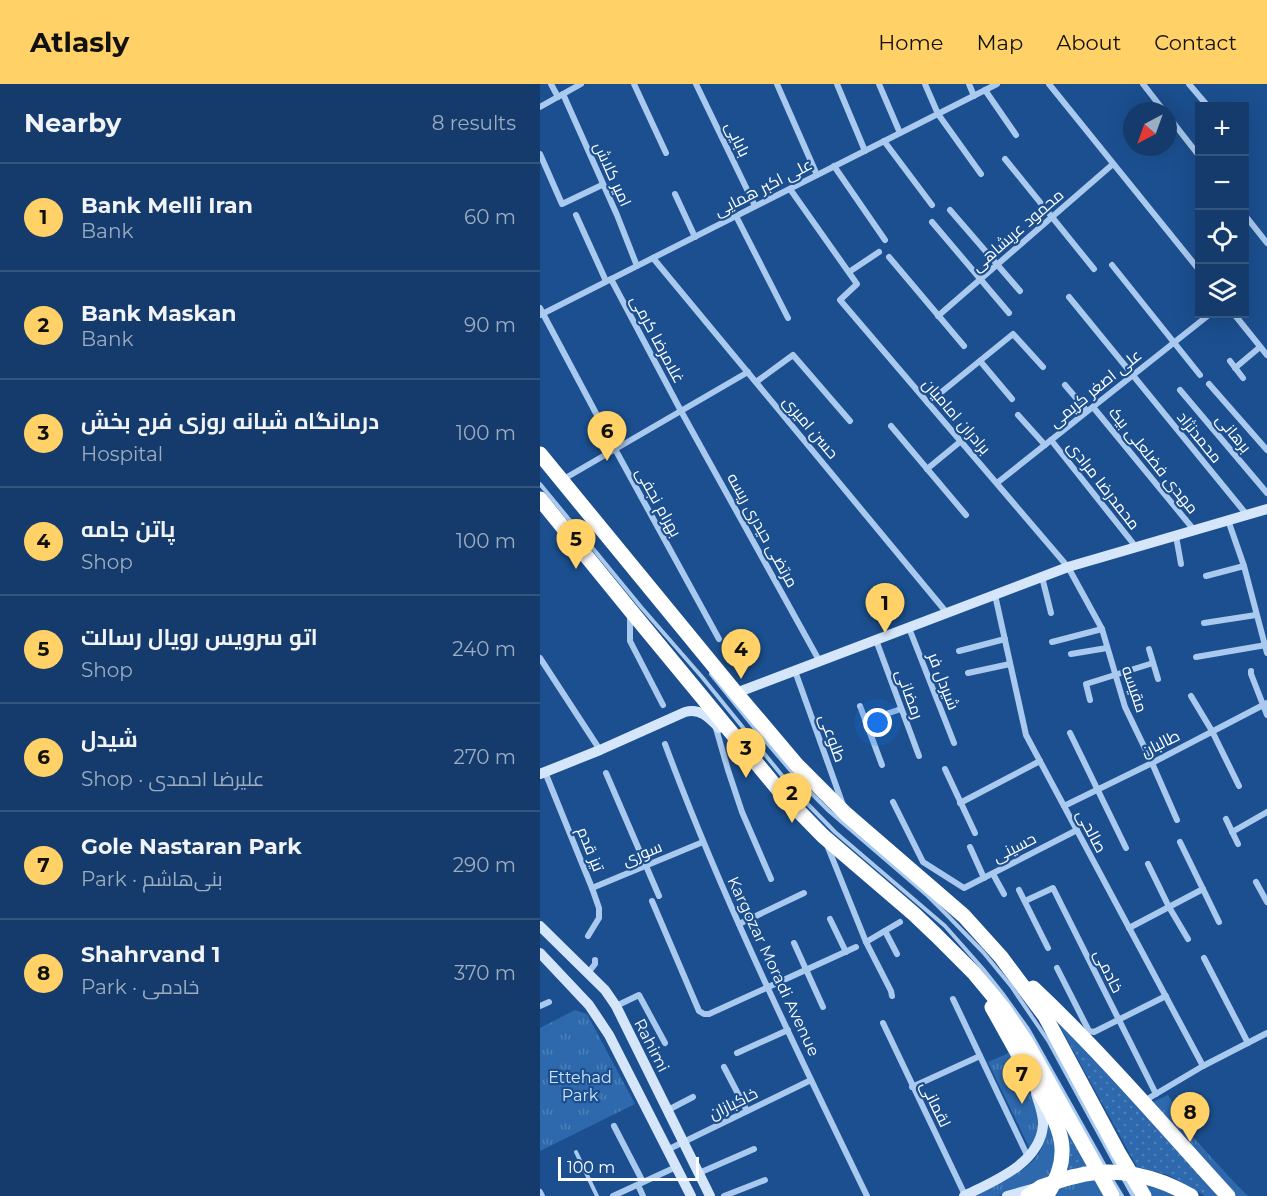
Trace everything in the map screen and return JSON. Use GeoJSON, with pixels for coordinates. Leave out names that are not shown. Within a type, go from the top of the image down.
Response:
{"type":"FeatureCollection","features":[{"type":"Feature","properties":{"kind":"highway"},"geometry":{"type":"LineString","coordinates":[[540,454],[797,765],[846,814],[963,916],[1001,957],[1149,1098],[1228,1196]]}},
{"type":"Feature","properties":{"kind":"highway"},"geometry":{"type":"LineString","coordinates":[[540,499],[782,794],[823,836],[914,914],[974,973],[1003,1008],[1026,1042],[1112,1196]]}},
{"type":"Feature","properties":{"kind":"highway"},"geometry":{"type":"LineString","coordinates":[[1001,957],[1045,1016],[1144,1196]]}},
{"type":"Feature","properties":{"kind":"highway"},"geometry":{"type":"LineString","coordinates":[[974,973],[1053,1118],[1062,1146],[1062,1156],[1055,1181],[1038,1193]]}},
{"type":"Feature","properties":{"kind":"highway"},"geometry":{"type":"LineString","coordinates":[[1038,1193],[1077,1175],[1122,1173],[1160,1181],[1191,1196]]}},
{"type":"Feature","properties":{"kind":"main road"},"geometry":{"type":"LineString","coordinates":[[736,693],[1068,567],[1267,509]]}},
{"type":"Feature","properties":{"kind":"main road"},"geometry":{"type":"LineString","coordinates":[[543,773],[691,711],[699,712],[709,718],[782,794]]}},
{"type":"Feature","properties":{"kind":"main road","name":"Rahimi"},"geometry":{"type":"LineString","coordinates":[[540,926],[605,990],[616,1006],[710,1196]]}},
{"type":"Feature","properties":{"kind":"main road"},"geometry":{"type":"LineString","coordinates":[[540,953],[589,1005],[609,1035],[691,1196]]}},
{"type":"Feature","properties":{"kind":"main road"},"geometry":{"type":"LineString","coordinates":[[575,989],[588,973]]}},
{"type":"Feature","properties":{"kind":"main road"},"geometry":{"type":"LineString","coordinates":[[965,1196],[1020,1165],[1035,1148],[1043,1126],[1037,1096],[1029,1073]]}},
{"type":"Feature","properties":{"kind":"main road"},"geometry":{"type":"LineString","coordinates":[[1007,1196],[1027,1189],[1038,1193]]}},
{"type":"Feature","properties":{"kind":"street","name":"امیر کلاش"},"geometry":{"type":"LineString","coordinates":[[551,84],[560,96],[617,215],[637,266]]}},
{"type":"Feature","properties":{"kind":"street"},"geometry":{"type":"LineString","coordinates":[[540,107],[581,84]]}},
{"type":"Feature","properties":{"kind":"street"},"geometry":{"type":"LineString","coordinates":[[634,84],[666,153]]}},
{"type":"Feature","properties":{"kind":"street","name":"بابایی"},"geometry":{"type":"LineString","coordinates":[[696,84],[755,206]]}},
{"type":"Feature","properties":{"kind":"street"},"geometry":{"type":"LineString","coordinates":[[777,84],[817,175]]}},
{"type":"Feature","properties":{"kind":"street"},"geometry":{"type":"LineString","coordinates":[[837,84],[865,151]]}},
{"type":"Feature","properties":{"kind":"street"},"geometry":{"type":"LineString","coordinates":[[879,84],[900,133]]}},
{"type":"Feature","properties":{"kind":"street"},"geometry":{"type":"LineString","coordinates":[[925,84],[938,114],[981,174]]}},
{"type":"Feature","properties":{"kind":"street"},"geometry":{"type":"LineString","coordinates":[[969,84],[974,96]]}},
{"type":"Feature","properties":{"kind":"street","name":"علی اکبر همایی"},"geometry":{"type":"LineString","coordinates":[[541,312],[997,84]]}},
{"type":"Feature","properties":{"kind":"street"},"geometry":{"type":"LineString","coordinates":[[1049,84],[1195,265]]}},
{"type":"Feature","properties":{"kind":"street"},"geometry":{"type":"LineString","coordinates":[[1143,84],[1157,102]]}},
{"type":"Feature","properties":{"kind":"street"},"geometry":{"type":"LineString","coordinates":[[1189,84],[1204,102]]}},
{"type":"Feature","properties":{"kind":"street"},"geometry":{"type":"LineString","coordinates":[[985,90],[1016,135]]}},
{"type":"Feature","properties":{"kind":"street"},"geometry":{"type":"LineString","coordinates":[[1177,128],[1199,156]]}},
{"type":"Feature","properties":{"kind":"street"},"geometry":{"type":"LineString","coordinates":[[884,141],[932,205]]}},
{"type":"Feature","properties":{"kind":"street"},"geometry":{"type":"LineString","coordinates":[[540,154],[562,204],[602,185]]}},
{"type":"Feature","properties":{"kind":"street"},"geometry":{"type":"LineString","coordinates":[[1005,159],[1094,269]]}},
{"type":"Feature","properties":{"kind":"street","name":"محمود عربشاهی"},"geometry":{"type":"LineString","coordinates":[[938,316],[1113,164]]}},
{"type":"Feature","properties":{"kind":"street"},"geometry":{"type":"LineString","coordinates":[[834,166],[885,240]]}},
{"type":"Feature","properties":{"kind":"street"},"geometry":{"type":"LineString","coordinates":[[790,189],[849,272],[879,252]]}},
{"type":"Feature","properties":{"kind":"street"},"geometry":{"type":"LineString","coordinates":[[675,194],[695,237]]}},
{"type":"Feature","properties":{"kind":"street"},"geometry":{"type":"LineString","coordinates":[[950,210],[1020,291]]}},
{"type":"Feature","properties":{"kind":"street","name":"غلامرضا کرمی"},"geometry":{"type":"LineString","coordinates":[[576,215],[681,411]]}},
{"type":"Feature","properties":{"kind":"street"},"geometry":{"type":"LineString","coordinates":[[736,216],[788,318]]}},
{"type":"Feature","properties":{"kind":"street"},"geometry":{"type":"LineString","coordinates":[[1249,219],[1267,243]]}},
{"type":"Feature","properties":{"kind":"street"},"geometry":{"type":"LineString","coordinates":[[932,222],[1009,313]]}},
{"type":"Feature","properties":{"kind":"street","name":"حسن امیری"},"geometry":{"type":"LineString","coordinates":[[653,258],[947,613]]}},
{"type":"Feature","properties":{"kind":"street"},"geometry":{"type":"LineString","coordinates":[[889,258],[964,346]]}},
{"type":"Feature","properties":{"kind":"street"},"geometry":{"type":"LineString","coordinates":[[1112,265],[1200,375]]}},
{"type":"Feature","properties":{"kind":"street","name":"برادران امامیان"},"geometry":{"type":"LineString","coordinates":[[849,272],[857,284],[840,300],[1068,567]]}},
{"type":"Feature","properties":{"kind":"street","name":"محمدنژاد"},"geometry":{"type":"LineString","coordinates":[[1069,297],[1247,515]]}},
{"type":"Feature","properties":{"kind":"street","name":"بهرام نجفی"},"geometry":{"type":"LineString","coordinates":[[541,312],[719,639]]}},
{"type":"Feature","properties":{"kind":"street","name":"علی اصغر کریمی"},"geometry":{"type":"LineString","coordinates":[[997,483],[1205,318]]}},
{"type":"Feature","properties":{"kind":"street"},"geometry":{"type":"LineString","coordinates":[[1237,318],[1267,355]]}},
{"type":"Feature","properties":{"kind":"street"},"geometry":{"type":"LineString","coordinates":[[928,403],[1013,334],[1043,367]]}},
{"type":"Feature","properties":{"kind":"street"},"geometry":{"type":"LineString","coordinates":[[1235,368],[1260,347]]}},
{"type":"Feature","properties":{"kind":"street"},"geometry":{"type":"LineString","coordinates":[[756,382],[793,355],[850,421]]}},
{"type":"Feature","properties":{"kind":"street"},"geometry":{"type":"LineString","coordinates":[[980,361],[1012,399]]}},
{"type":"Feature","properties":{"kind":"street"},"geometry":{"type":"LineString","coordinates":[[1230,361],[1243,378]]}},
{"type":"Feature","properties":{"kind":"street"},"geometry":{"type":"LineString","coordinates":[[561,480],[748,372]]}},
{"type":"Feature","properties":{"kind":"street"},"geometry":{"type":"LineString","coordinates":[[1209,384],[1267,450]]}},
{"type":"Feature","properties":{"kind":"street"},"geometry":{"type":"LineString","coordinates":[[1065,385],[1087,411]]}},
{"type":"Feature","properties":{"kind":"street","name":"برهانی"},"geometry":{"type":"LineString","coordinates":[[1180,390],[1267,493]]}},
{"type":"Feature","properties":{"kind":"street","name":"مهدی فضلعلی بیک"},"geometry":{"type":"LineString","coordinates":[[1094,407],[1194,530]]}},
{"type":"Feature","properties":{"kind":"street","name":"مرتضی حیدری ریسه"},"geometry":{"type":"LineString","coordinates":[[681,411],[820,662]]}},
{"type":"Feature","properties":{"kind":"street"},"geometry":{"type":"LineString","coordinates":[[1018,415],[1045,446]]}},
{"type":"Feature","properties":{"kind":"street"},"geometry":{"type":"LineString","coordinates":[[891,426],[966,515]]}},
{"type":"Feature","properties":{"kind":"street","name":"محمدرضا مرادی"},"geometry":{"type":"LineString","coordinates":[[1051,440],[1136,547]]}},
{"type":"Feature","properties":{"kind":"street"},"geometry":{"type":"LineString","coordinates":[[927,469],[961,441]]}},
{"type":"Feature","properties":{"kind":"street"},"geometry":{"type":"LineString","coordinates":[[1228,520],[1244,566],[1267,653]]}},
{"type":"Feature","properties":{"kind":"street"},"geometry":{"type":"LineString","coordinates":[[1176,536],[1181,564]]}},
{"type":"Feature","properties":{"kind":"street"},"geometry":{"type":"LineString","coordinates":[[1206,576],[1244,566]]}},
{"type":"Feature","properties":{"kind":"street","name":"مقیسه"},"geometry":{"type":"LineString","coordinates":[[1068,567],[1102,629],[1125,708],[1177,820]]}},
{"type":"Feature","properties":{"kind":"street"},"geometry":{"type":"LineString","coordinates":[[1042,577],[1051,613]]}},
{"type":"Feature","properties":{"kind":"street","name":"صالحی"},"geometry":{"type":"LineString","coordinates":[[995,595],[1026,735],[1203,1066]]}},
{"type":"Feature","properties":{"kind":"street"},"geometry":{"type":"LineString","coordinates":[[630,611],[630,641],[663,705]]}},
{"type":"Feature","properties":{"kind":"street"},"geometry":{"type":"LineString","coordinates":[[1204,623],[1256,615]]}},
{"type":"Feature","properties":{"kind":"street"},"geometry":{"type":"LineString","coordinates":[[1258,623],[1267,621]]}},
{"type":"Feature","properties":{"kind":"street","name":"شیردل فر"},"geometry":{"type":"LineString","coordinates":[[909,628],[954,743]]}},
{"type":"Feature","properties":{"kind":"street"},"geometry":{"type":"LineString","coordinates":[[1052,642],[1102,629]]}},
{"type":"Feature","properties":{"kind":"street"},"geometry":{"type":"LineString","coordinates":[[958,651],[1005,639]]}},
{"type":"Feature","properties":{"kind":"street","name":"رمضانی"},"geometry":{"type":"LineString","coordinates":[[876,640],[919,756]]}},
{"type":"Feature","properties":{"kind":"street"},"geometry":{"type":"LineString","coordinates":[[1196,657],[1266,646]]}},
{"type":"Feature","properties":{"kind":"street"},"geometry":{"type":"LineString","coordinates":[[1071,654],[1107,648]]}},
{"type":"Feature","properties":{"kind":"street"},"geometry":{"type":"LineString","coordinates":[[1149,649],[1158,678]]}},
{"type":"Feature","properties":{"kind":"street"},"geometry":{"type":"LineString","coordinates":[[540,658],[600,750]]}},
{"type":"Feature","properties":{"kind":"street"},"geometry":{"type":"LineString","coordinates":[[1090,700],[1086,684],[1153,663]]}},
{"type":"Feature","properties":{"kind":"street"},"geometry":{"type":"LineString","coordinates":[[968,674],[1010,664]]}},
{"type":"Feature","properties":{"kind":"street","name":"طلوعی"},"geometry":{"type":"LineString","coordinates":[[795,671],[846,814]]}},
{"type":"Feature","properties":{"kind":"street"},"geometry":{"type":"LineString","coordinates":[[1251,671],[1265,704],[1267,715]]}},
{"type":"Feature","properties":{"kind":"street"},"geometry":{"type":"LineString","coordinates":[[1191,696],[1212,731],[1239,786]]}},
{"type":"Feature","properties":{"kind":"street","name":"طالبان"},"geometry":{"type":"LineString","coordinates":[[1064,806],[1265,704]]}},
{"type":"Feature","properties":{"kind":"street"},"geometry":{"type":"LineString","coordinates":[[860,706],[882,765]]}},
{"type":"Feature","properties":{"kind":"street"},"geometry":{"type":"LineString","coordinates":[[865,721],[901,709]]}},
{"type":"Feature","properties":{"kind":"street"},"geometry":{"type":"LineString","coordinates":[[714,723],[742,812],[771,879]]}},
{"type":"Feature","properties":{"kind":"street"},"geometry":{"type":"LineString","coordinates":[[1070,733],[1126,848]]}},
{"type":"Feature","properties":{"kind":"street","name":"Kargozar Moradi Avenue"},"geometry":{"type":"LineString","coordinates":[[665,744],[703,843],[739,924],[867,1196]]}},
{"type":"Feature","properties":{"kind":"street"},"geometry":{"type":"LineString","coordinates":[[960,803],[1040,761]]}},
{"type":"Feature","properties":{"kind":"street"},"geometry":{"type":"LineString","coordinates":[[945,769],[975,833]]}},
{"type":"Feature","properties":{"kind":"street","name":"تیز قدم"},"geometry":{"type":"LineString","coordinates":[[543,773],[599,908],[599,918],[588,936]]}},
{"type":"Feature","properties":{"kind":"street"},"geometry":{"type":"LineString","coordinates":[[606,773],[659,896]]}},
{"type":"Feature","properties":{"kind":"street","name":"حسینی"},"geometry":{"type":"LineString","coordinates":[[893,802],[923,862],[964,888],[1077,830]]}},
{"type":"Feature","properties":{"kind":"street"},"geometry":{"type":"LineString","coordinates":[[1232,832],[1267,812]]}},
{"type":"Feature","properties":{"kind":"street"},"geometry":{"type":"LineString","coordinates":[[1227,819],[1238,844]]}},
{"type":"Feature","properties":{"kind":"street"},"geometry":{"type":"LineString","coordinates":[[823,836],[866,942],[892,996]]}},
{"type":"Feature","properties":{"kind":"street"},"geometry":{"type":"LineString","coordinates":[[1180,842],[1219,922]]}},
{"type":"Feature","properties":{"kind":"street","name":"سوری"},"geometry":{"type":"LineString","coordinates":[[592,888],[703,843]]}},
{"type":"Feature","properties":{"kind":"street"},"geometry":{"type":"LineString","coordinates":[[970,847],[984,878]]}},
{"type":"Feature","properties":{"kind":"street"},"geometry":{"type":"LineString","coordinates":[[1148,864],[1188,939]]}},
{"type":"Feature","properties":{"kind":"street"},"geometry":{"type":"LineString","coordinates":[[993,874],[1004,894]]}},
{"type":"Feature","properties":{"kind":"street"},"geometry":{"type":"LineString","coordinates":[[1256,882],[1267,902]]}},
{"type":"Feature","properties":{"kind":"street","name":"خادمی"},"geometry":{"type":"LineString","coordinates":[[1024,901],[1053,888],[1118,1020],[1149,1098]]}},
{"type":"Feature","properties":{"kind":"street"},"geometry":{"type":"LineString","coordinates":[[1129,928],[1203,889]]}},
{"type":"Feature","properties":{"kind":"street"},"geometry":{"type":"LineString","coordinates":[[1019,890],[1048,948]]}},
{"type":"Feature","properties":{"kind":"street"},"geometry":{"type":"LineString","coordinates":[[739,924],[804,893]]}},
{"type":"Feature","properties":{"kind":"street"},"geometry":{"type":"LineString","coordinates":[[652,901],[699,1011],[704,1014],[709,1014],[856,947]]}},
{"type":"Feature","properties":{"kind":"street"},"geometry":{"type":"LineString","coordinates":[[830,919],[846,952]]}},
{"type":"Feature","properties":{"kind":"street"},"geometry":{"type":"LineString","coordinates":[[866,942],[900,922]]}},
{"type":"Feature","properties":{"kind":"street"},"geometry":{"type":"LineString","coordinates":[[885,931],[897,954]]}},
{"type":"Feature","properties":{"kind":"street"},"geometry":{"type":"LineString","coordinates":[[794,943],[823,1006]]}},
{"type":"Feature","properties":{"kind":"street"},"geometry":{"type":"LineString","coordinates":[[1204,958],[1248,1043]]}},
{"type":"Feature","properties":{"kind":"street"},"geometry":{"type":"LineString","coordinates":[[588,973],[595,960]]}},
{"type":"Feature","properties":{"kind":"street"},"geometry":{"type":"LineString","coordinates":[[1057,968],[1089,1030],[1094,1032],[1166,996]]}},
{"type":"Feature","properties":{"kind":"street"},"geometry":{"type":"LineString","coordinates":[[616,1006],[639,995],[665,1043]]}},
{"type":"Feature","properties":{"kind":"street"},"geometry":{"type":"LineString","coordinates":[[953,999],[1028,1157]]}},
{"type":"Feature","properties":{"kind":"street"},"geometry":{"type":"LineString","coordinates":[[540,1006],[549,1002]]}},
{"type":"Feature","properties":{"kind":"street","name":"لقمانی"},"geometry":{"type":"LineString","coordinates":[[883,1023],[965,1196]]}},
{"type":"Feature","properties":{"kind":"street"},"geometry":{"type":"LineString","coordinates":[[737,1053],[788,1030]]}},
{"type":"Feature","properties":{"kind":"street"},"geometry":{"type":"LineString","coordinates":[[1149,1098],[1203,1066],[1267,1033]]}},
{"type":"Feature","properties":{"kind":"street"},"geometry":{"type":"LineString","coordinates":[[912,1087],[980,1056]]}},
{"type":"Feature","properties":{"kind":"street"},"geometry":{"type":"LineString","coordinates":[[724,1067],[747,1111]]}},
{"type":"Feature","properties":{"kind":"street","name":"خاکبازان"},"geometry":{"type":"LineString","coordinates":[[668,1150],[811,1080]]}},
{"type":"Feature","properties":{"kind":"street"},"geometry":{"type":"LineString","coordinates":[[668,1110],[693,1096]]}},
{"type":"Feature","properties":{"kind":"street"},"geometry":{"type":"LineString","coordinates":[[614,1126],[640,1184],[643,1196]]}},
{"type":"Feature","properties":{"kind":"street"},"geometry":{"type":"LineString","coordinates":[[699,1173],[754,1149]]}},
{"type":"Feature","properties":{"kind":"street"},"geometry":{"type":"LineString","coordinates":[[613,1196],[676,1167]]}},
{"type":"Feature","properties":{"kind":"street"},"geometry":{"type":"LineString","coordinates":[[724,1196],[765,1180]]}},
{"type":"Feature","properties":{"kind":"lane"},"geometry":{"type":"LineString","coordinates":[[540,484],[793,789],[835,832],[945,926],[996,985],[1041,1050],[1122,1196]]}},
{"type":"Feature","properties":{"kind":"lane"},"geometry":{"type":"LineString","coordinates":[[706,667],[803,785],[829,811],[942,909],[983,952],[1011,986],[1049,1042],[1133,1196]]}},
{"type":"Feature","properties":{"kind":"lane"},"geometry":{"type":"LineString","coordinates":[[576,1152],[597,1196]]}},
{"type":"Feature","properties":{"kind":"green space","name":"Ettehad Park"},"geometry":{"type":"Polygon","coordinates":[[[575,1010],[587,1014],[635,1104],[540,1151],[540,1028],[575,1010]]]}},
{"type":"Feature","properties":{"kind":"green space"},"geometry":{"type":"Polygon","coordinates":[[[1053,1014],[1222,1196],[1205,1196],[1168,1175],[1137,1167],[1053,1014]]]}},
{"type":"Feature","properties":{"kind":"green space"},"geometry":{"type":"Polygon","coordinates":[[[1014,1032],[1090,1166],[1062,1171],[1064,1154],[1014,1032]]]}},
{"type":"Feature","properties":{"kind":"green space"},"geometry":{"type":"Polygon","coordinates":[[[1011,1052],[1031,1090],[1038,1111],[1038,1132],[1030,1149],[988,1062],[1011,1052]]]}},
{"type":"Feature","properties":{"kind":"green space"},"geometry":{"type":"Polygon","coordinates":[[[1168,1095],[1193,1137],[1248,1196],[1231,1196],[1148,1104],[1168,1095]]]}},
{"type":"Feature","properties":{"kind":"green space"},"geometry":{"type":"Polygon","coordinates":[[[1045,1120],[1054,1128],[1056,1174],[998,1196],[972,1196],[1013,1176],[1032,1162],[1043,1144],[1045,1120]]]}},
{"type":"Feature","properties":{"kind":"green space"},"geometry":{"type":"Polygon","coordinates":[[[1097,1179],[1107,1196],[1050,1196],[1056,1188],[1097,1179]]]}},
{"type":"Feature","properties":{"kind":"green space"},"geometry":{"type":"Polygon","coordinates":[[[1140,1181],[1180,1196],[1151,1196],[1140,1181]]]}},
{"type":"Feature","properties":{"kind":"place","name":"شیدل"},"geometry":{"type":"Point","coordinates":[607,461]}},
{"type":"Feature","properties":{"kind":"place","name":"اتو سرویس رویال رسالت"},"geometry":{"type":"Point","coordinates":[576,569]}},
{"type":"Feature","properties":{"kind":"place","name":"Bank Melli Iran"},"geometry":{"type":"Point","coordinates":[885,633]}},
{"type":"Feature","properties":{"kind":"place","name":"پاتن جامه"},"geometry":{"type":"Point","coordinates":[741,679]}},
{"type":"Feature","properties":{"kind":"place","name":"درمانگاه شبانه روزی فرح بخش"},"geometry":{"type":"Point","coordinates":[746,778]}},
{"type":"Feature","properties":{"kind":"place","name":"Bank Maskan"},"geometry":{"type":"Point","coordinates":[792,823]}},
{"type":"Feature","properties":{"kind":"place","name":"Gole Nastaran Park"},"geometry":{"type":"Point","coordinates":[1022,1104]}},
{"type":"Feature","properties":{"kind":"place","name":"Shahrvand 1"},"geometry":{"type":"Point","coordinates":[1190,1142]}}]}
